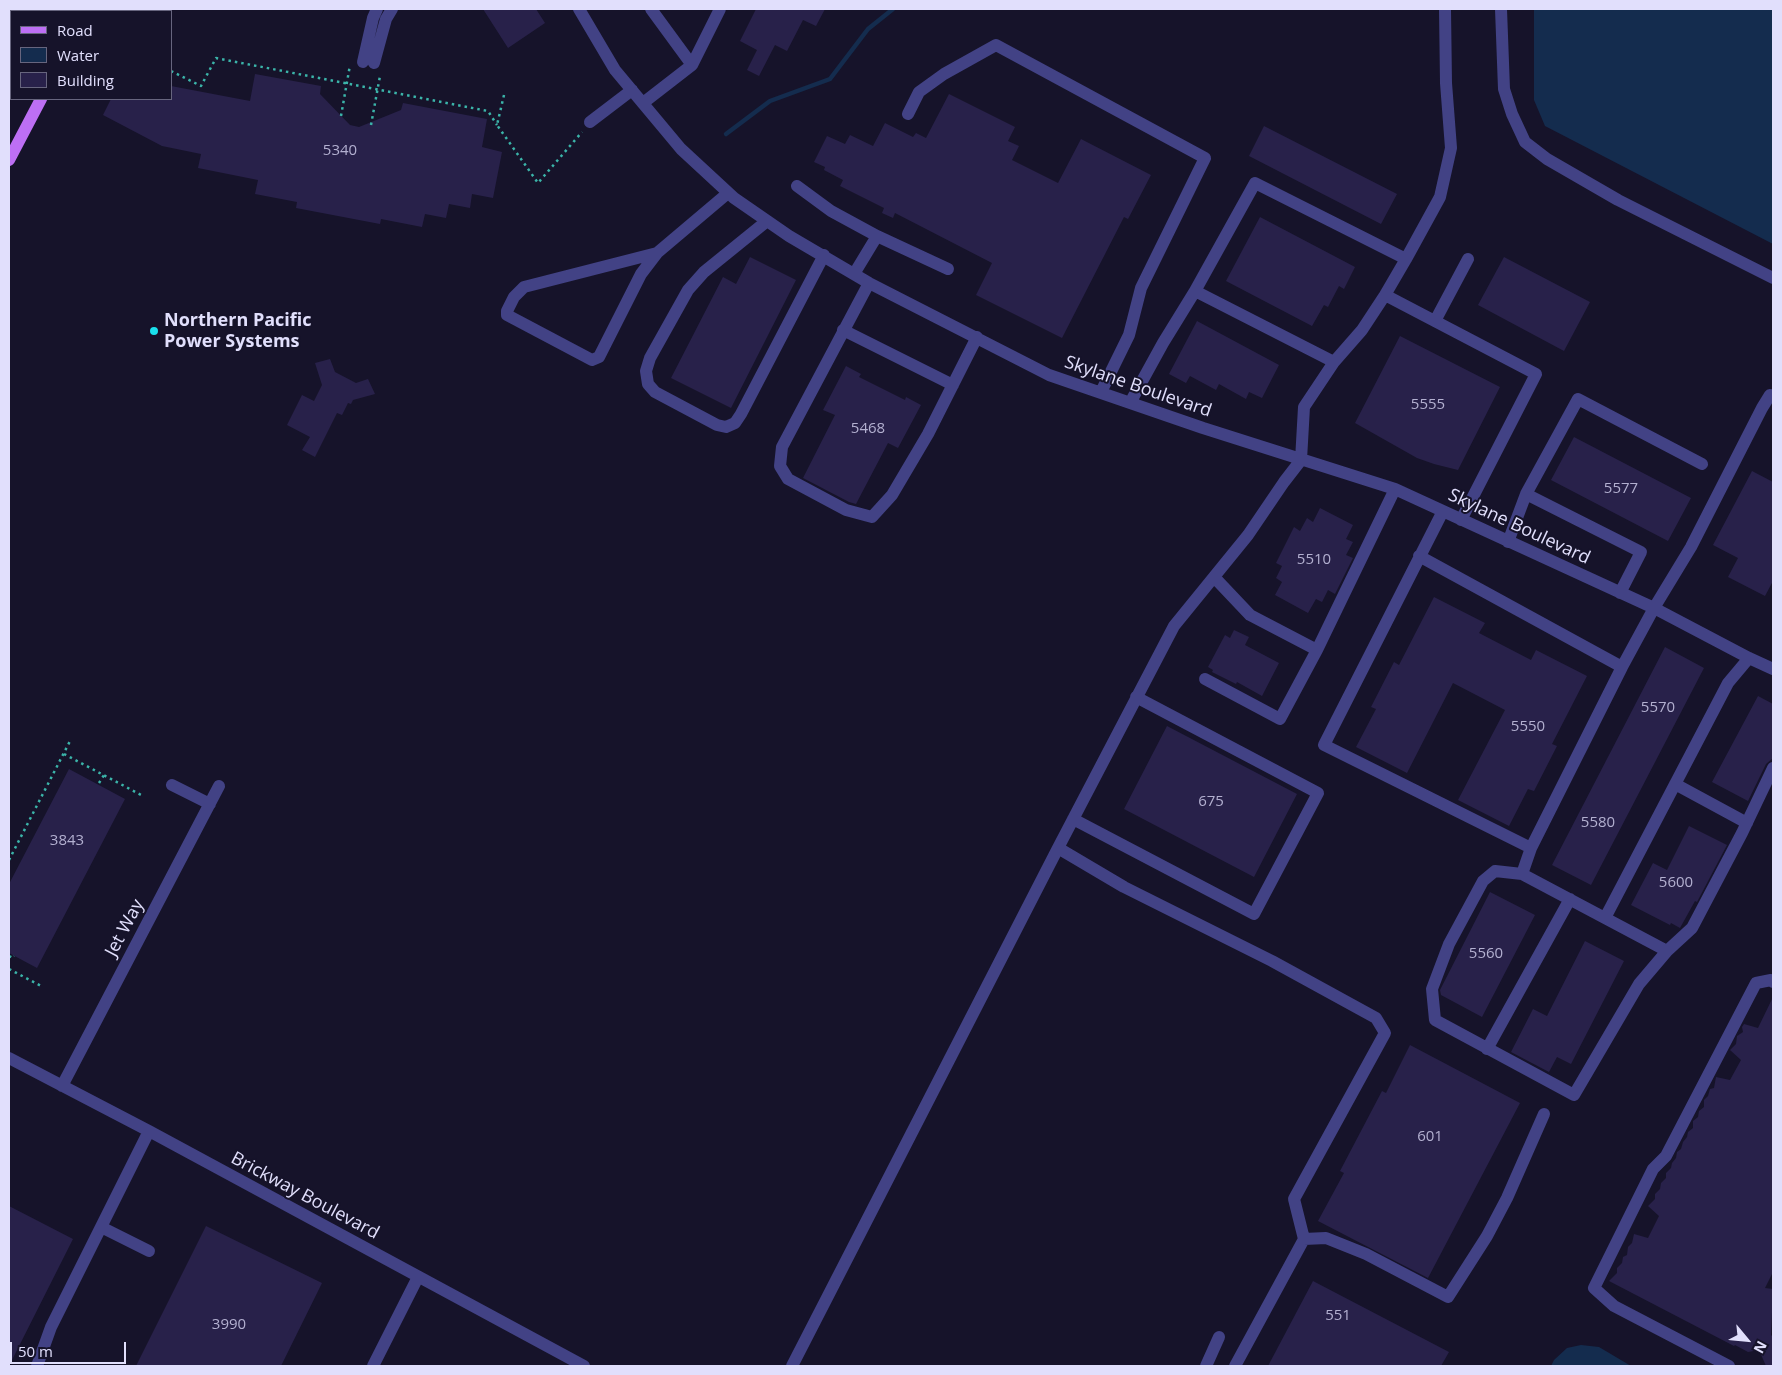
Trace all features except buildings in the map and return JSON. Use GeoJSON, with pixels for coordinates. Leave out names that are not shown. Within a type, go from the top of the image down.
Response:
{"type":"FeatureCollection","features":[{"type":"Feature","properties":{"kind":"main road"},"geometry":{"type":"LineString","coordinates":[[9,160],[39,100]]}},
{"type":"Feature","properties":{"kind":"street"},"geometry":{"type":"LineString","coordinates":[[367,64],[373,18],[377,9]]}},
{"type":"Feature","properties":{"kind":"street"},"geometry":{"type":"LineString","coordinates":[[367,64],[392,9]]}},
{"type":"Feature","properties":{"kind":"street","name":"Skylane Boulevard"},"geometry":{"type":"LineString","coordinates":[[579,9],[615,70],[681,149],[728,193],[789,236],[854,274],[1050,375],[1301,460],[1394,489],[1654,608],[1773,669]]}},
{"type":"Feature","properties":{"kind":"street"},"geometry":{"type":"LineString","coordinates":[[651,9],[692,65]]}},
{"type":"Feature","properties":{"kind":"street"},"geometry":{"type":"LineString","coordinates":[[643,103],[692,65],[720,9]]}},
{"type":"Feature","properties":{"kind":"street"},"geometry":{"type":"LineString","coordinates":[[792,1366],[1174,626],[1248,535],[1301,460],[1304,407],[1334,362],[1362,330],[1385,296],[1440,197],[1451,148],[1446,83],[1445,9]]}},
{"type":"Feature","properties":{"kind":"street"},"geometry":{"type":"LineString","coordinates":[[1501,9],[1504,89],[1512,114],[1525,142],[1547,159],[1618,200],[1773,278]]}},
{"type":"Feature","properties":{"kind":"street"},"geometry":{"type":"LineString","coordinates":[[908,114],[919,92],[944,74],[996,45],[1205,158],[1141,288],[1128,335],[1100,392]]}},
{"type":"Feature","properties":{"kind":"street"},"geometry":{"type":"LineString","coordinates":[[590,122],[632,90]]}},
{"type":"Feature","properties":{"kind":"street"},"geometry":{"type":"LineString","coordinates":[[1130,403],[1255,183],[1406,259]]}},
{"type":"Feature","properties":{"kind":"street"},"geometry":{"type":"LineString","coordinates":[[797,186],[831,211],[877,236],[948,269]]}},
{"type":"Feature","properties":{"kind":"street"},"geometry":{"type":"LineString","coordinates":[[656,253],[524,287],[514,297],[507,315],[592,360],[599,357],[641,274],[656,253],[728,193]]}},
{"type":"Feature","properties":{"kind":"street"},"geometry":{"type":"LineString","coordinates":[[767,221],[704,272],[688,290],[650,358],[646,371],[648,384],[655,392],[717,425],[726,427],[735,423],[824,256]]}},
{"type":"Feature","properties":{"kind":"street"},"geometry":{"type":"LineString","coordinates":[[854,274],[877,236]]}},
{"type":"Feature","properties":{"kind":"street"},"geometry":{"type":"LineString","coordinates":[[1435,321],[1468,259]]}},
{"type":"Feature","properties":{"kind":"street"},"geometry":{"type":"LineString","coordinates":[[869,282],[782,447],[780,466],[788,479],[846,510],[872,517],[892,495],[928,434],[977,337]]}},
{"type":"Feature","properties":{"kind":"street"},"geometry":{"type":"LineString","coordinates":[[1194,291],[1334,362]]}},
{"type":"Feature","properties":{"kind":"street"},"geometry":{"type":"LineString","coordinates":[[1385,296],[1536,374],[1461,520]]}},
{"type":"Feature","properties":{"kind":"street"},"geometry":{"type":"LineString","coordinates":[[843,330],[953,385]]}},
{"type":"Feature","properties":{"kind":"street"},"geometry":{"type":"LineString","coordinates":[[1522,874],[1531,848],[1622,667],[1654,608],[1691,547],[1762,408],[1770,395],[1773,396]]}},
{"type":"Feature","properties":{"kind":"street"},"geometry":{"type":"LineString","coordinates":[[1508,542],[1526,494],[1578,399],[1702,464]]}},
{"type":"Feature","properties":{"kind":"street"},"geometry":{"type":"LineString","coordinates":[[1205,679],[1280,719],[1317,650],[1394,489]]}},
{"type":"Feature","properties":{"kind":"street"},"geometry":{"type":"LineString","coordinates":[[1526,494],[1641,552],[1620,593]]}},
{"type":"Feature","properties":{"kind":"street"},"geometry":{"type":"LineString","coordinates":[[1443,511],[1324,745],[1531,848]]}},
{"type":"Feature","properties":{"kind":"street"},"geometry":{"type":"LineString","coordinates":[[1419,556],[1622,667]]}},
{"type":"Feature","properties":{"kind":"street"},"geometry":{"type":"LineString","coordinates":[[1214,577],[1250,615],[1317,650]]}},
{"type":"Feature","properties":{"kind":"street"},"geometry":{"type":"LineString","coordinates":[[1605,918],[1728,683],[1749,658]]}},
{"type":"Feature","properties":{"kind":"street"},"geometry":{"type":"LineString","coordinates":[[1073,819],[1254,914],[1318,793],[1136,697]]}},
{"type":"Feature","properties":{"kind":"street"},"geometry":{"type":"LineString","coordinates":[[1668,951],[1522,874],[1495,871],[1484,881],[1449,944],[1432,989],[1435,1020],[1574,1095],[1639,984],[1668,951],[1692,928],[1747,823],[1773,768]]}},
{"type":"Feature","properties":{"kind":"street"},"geometry":{"type":"LineString","coordinates":[[1675,784],[1747,823]]}},
{"type":"Feature","properties":{"kind":"street"},"geometry":{"type":"LineString","coordinates":[[172,785],[210,804]]}},
{"type":"Feature","properties":{"kind":"street","name":"Jet Way"},"geometry":{"type":"LineString","coordinates":[[62,1086],[219,786]]}},
{"type":"Feature","properties":{"kind":"street"},"geometry":{"type":"LineString","coordinates":[[1058,848],[1124,887],[1272,961],[1376,1018],[1385,1033],[1294,1199],[1304,1239],[1235,1366]]}},
{"type":"Feature","properties":{"kind":"street"},"geometry":{"type":"LineString","coordinates":[[1487,1049],[1570,899]]}},
{"type":"Feature","properties":{"kind":"street"},"geometry":{"type":"LineString","coordinates":[[1729,1366],[1614,1306],[1594,1288],[1653,1169],[1666,1156],[1756,983],[1771,980],[1773,982]]}},
{"type":"Feature","properties":{"kind":"street","name":"Brickway Boulevard"},"geometry":{"type":"LineString","coordinates":[[9,1058],[149,1131],[584,1366]]}},
{"type":"Feature","properties":{"kind":"street"},"geometry":{"type":"LineString","coordinates":[[1304,1239],[1326,1238],[1366,1254],[1448,1297],[1487,1236],[1507,1198],[1544,1114]]}},
{"type":"Feature","properties":{"kind":"street"},"geometry":{"type":"LineString","coordinates":[[37,1366],[51,1327],[149,1131]]}},
{"type":"Feature","properties":{"kind":"street"},"geometry":{"type":"LineString","coordinates":[[100,1227],[149,1251]]}},
{"type":"Feature","properties":{"kind":"street"},"geometry":{"type":"LineString","coordinates":[[373,1366],[418,1277]]}},
{"type":"Feature","properties":{"kind":"street"},"geometry":{"type":"LineString","coordinates":[[1206,1366],[1220,1337]]}},
{"type":"Feature","properties":{"kind":"path"},"geometry":{"type":"LineString","coordinates":[[172,72],[200,86],[216,58],[488,111],[538,182],[590,122]]}},
{"type":"Feature","properties":{"kind":"path"},"geometry":{"type":"LineString","coordinates":[[341,116],[346,84],[367,64],[378,90],[371,125]]}},
{"type":"Feature","properties":{"kind":"path"},"geometry":{"type":"LineString","coordinates":[[497,126],[504,95]]}},
{"type":"Feature","properties":{"kind":"path"},"geometry":{"type":"LineString","coordinates":[[9,860],[70,741]]}},
{"type":"Feature","properties":{"kind":"path"},"geometry":{"type":"LineString","coordinates":[[64,754],[143,796]]}},
{"type":"Feature","properties":{"kind":"path"},"geometry":{"type":"LineString","coordinates":[[99,783],[104,775]]}},
{"type":"Feature","properties":{"kind":"path"},"geometry":{"type":"LineString","coordinates":[[9,955],[13,958],[14,956]]}},
{"type":"Feature","properties":{"kind":"path"},"geometry":{"type":"LineString","coordinates":[[9,970],[43,987]]}},
{"type":"Feature","properties":{"kind":"water"},"geometry":{"type":"Polygon","coordinates":[[[1534,9],[1773,9],[1773,244],[1545,126],[1534,100],[1534,9]]]}},
{"type":"Feature","properties":{"kind":"water"},"geometry":{"type":"Polygon","coordinates":[[[1581,1345],[1599,1347],[1631,1366],[1551,1366],[1554,1360],[1567,1348],[1581,1345]]]}},
{"type":"Feature","properties":{"kind":"waterway"},"geometry":{"type":"LineString","coordinates":[[726,134],[770,101],[830,79],[868,29],[893,9]]}},
{"type":"Feature","properties":{"kind":"place","name":"Northern Pacific Power Systems"},"geometry":{"type":"Point","coordinates":[154,331]}}]}
